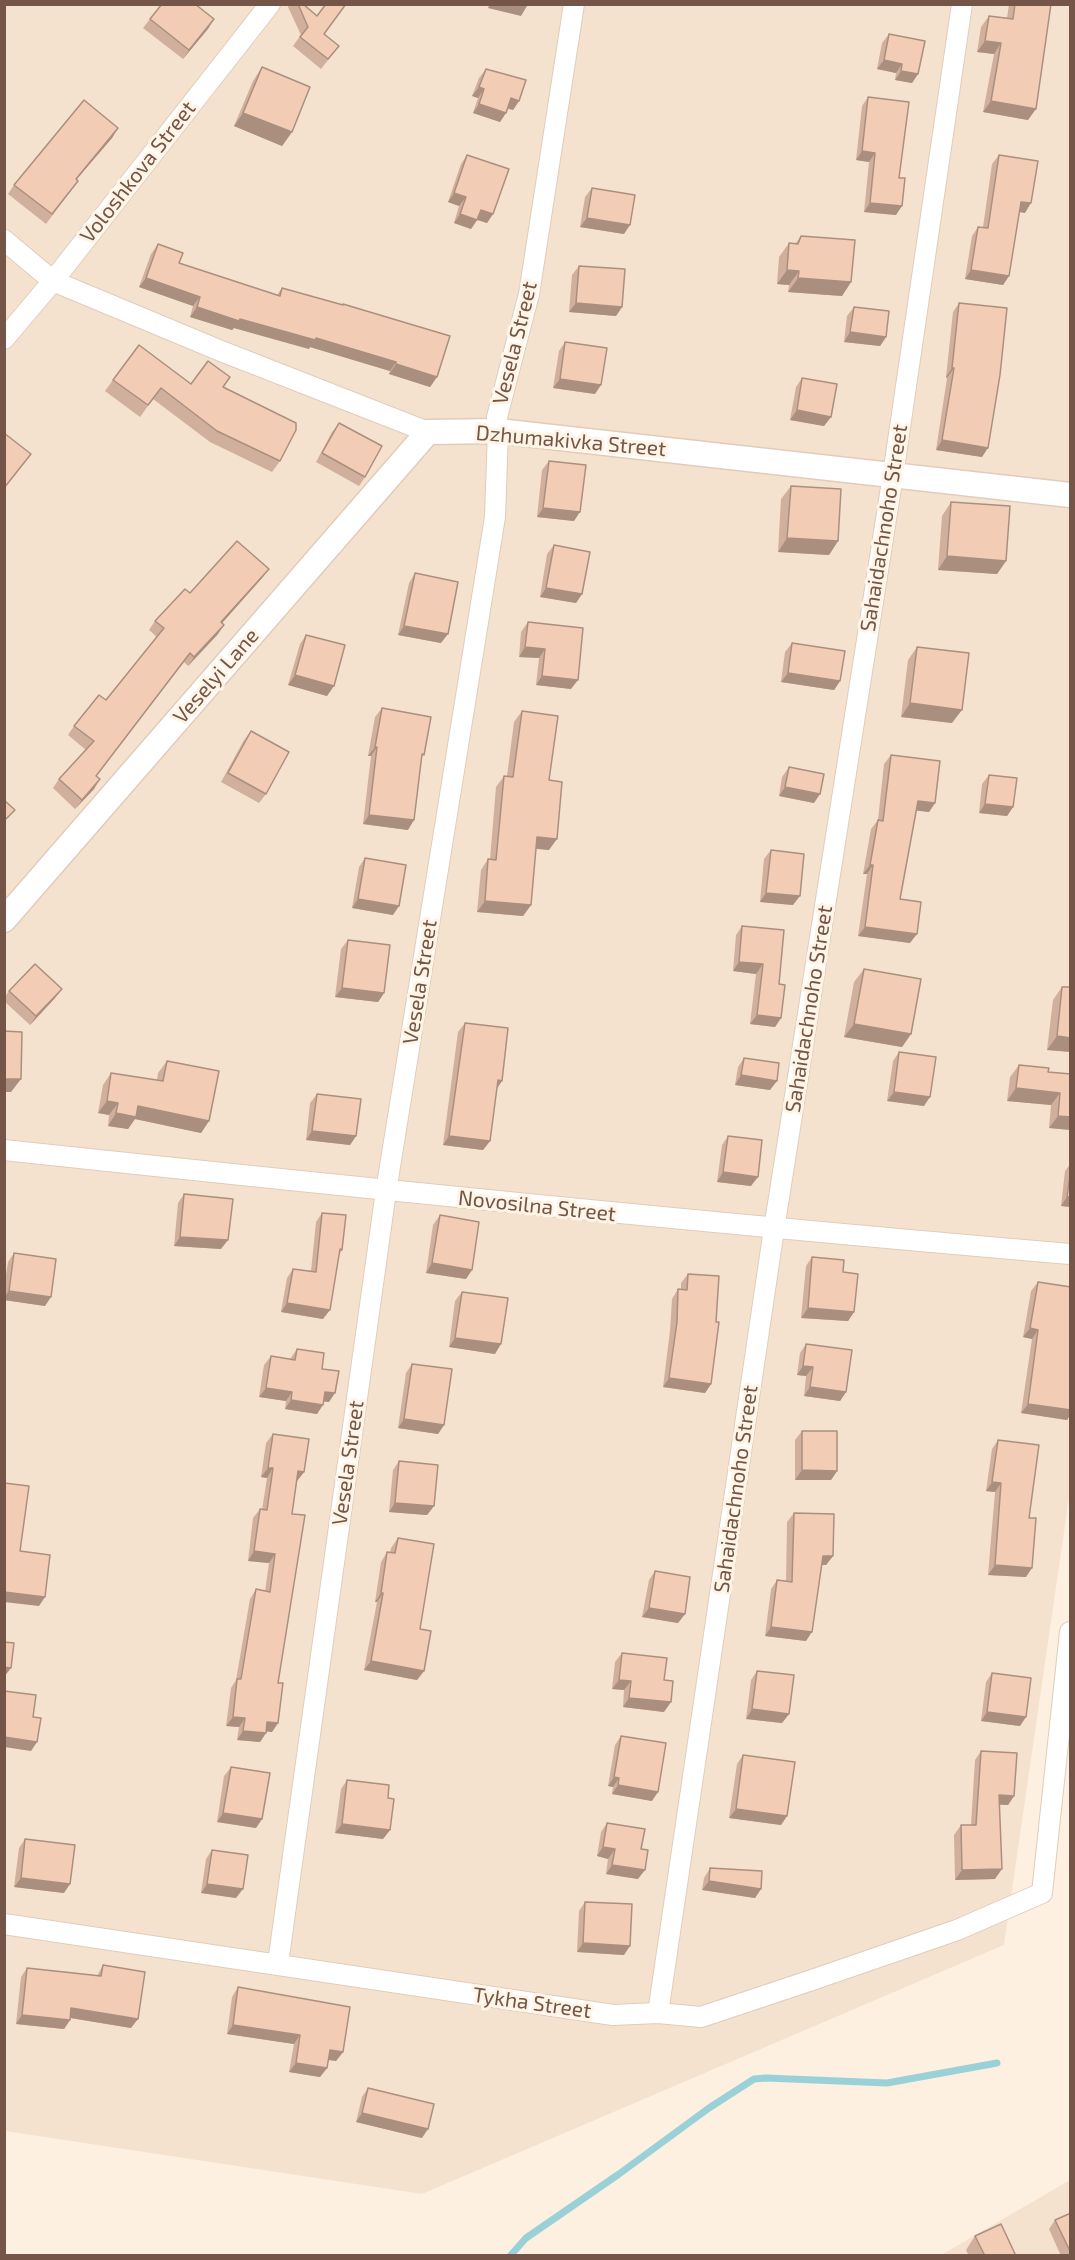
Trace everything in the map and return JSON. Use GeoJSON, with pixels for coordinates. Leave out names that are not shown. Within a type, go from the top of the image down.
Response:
{"type":"FeatureCollection","features":[{"type":"Feature","properties":{"kind":"street","name":"Voloshkova Street"},"geometry":{"type":"LineString","coordinates":[[4,339],[53,281],[270,4]]}},
{"type":"Feature","properties":{"kind":"street","name":"Vesela Street"},"geometry":{"type":"LineString","coordinates":[[278,1964],[386,1191],[495,517],[497,417],[529,294],[574,4]]}},
{"type":"Feature","properties":{"kind":"street","name":"Sahaidachnoho Street"},"geometry":{"type":"LineString","coordinates":[[658,2013],[774,1229],[893,475],[962,4]]}},
{"type":"Feature","properties":{"kind":"street","name":"Dzhumakivka Street"},"geometry":{"type":"LineString","coordinates":[[4,240],[53,281],[221,351],[429,432],[498,431],[1071,495]]}},
{"type":"Feature","properties":{"kind":"street","name":"Veselyi Lane"},"geometry":{"type":"LineString","coordinates":[[4,920],[429,432]]}},
{"type":"Feature","properties":{"kind":"street","name":"Novosilna Street"},"geometry":{"type":"LineString","coordinates":[[4,1149],[386,1191],[774,1229],[1071,1254]]}},
{"type":"Feature","properties":{"kind":"street","name":"Tykha Street"},"geometry":{"type":"LineString","coordinates":[[4,1924],[613,2015],[658,2013],[700,2017],[957,1930],[1042,1893],[1071,1632]]}},
{"type":"Feature","properties":{"kind":"shaded area"},"geometry":{"type":"Polygon","coordinates":[[[4,5],[1070,5],[1070,1491],[1004,1945],[422,2194],[5,2131],[4,5]]]}},
{"type":"Feature","properties":{"kind":"shaded area"},"geometry":{"type":"Polygon","coordinates":[[[1070,2180],[1070,2255],[941,2255],[1070,2180]]]}},
{"type":"Feature","properties":{"kind":"building"},"geometry":{"type":"Polygon","coordinates":[[[162,4],[195,4],[214,19],[189,50],[150,19],[162,4]]]}},
{"type":"Feature","properties":{"kind":"building"},"geometry":{"type":"Polygon","coordinates":[[[298,4],[303,4],[317,16],[326,4],[346,4],[324,34],[339,46],[328,59],[300,37],[308,27],[298,4]]]}},
{"type":"Feature","properties":{"kind":"building"},"geometry":{"type":"Polygon","coordinates":[[[1015,4],[1051,4],[1036,109],[991,101],[1001,43],[985,41],[989,16],[1013,19],[1015,4]]]}},
{"type":"Feature","properties":{"kind":"building"},"geometry":{"type":"Polygon","coordinates":[[[889,34],[925,41],[918,74],[901,71],[902,64],[884,60],[889,34]]]}},
{"type":"Feature","properties":{"kind":"building"},"geometry":{"type":"Polygon","coordinates":[[[262,67],[310,87],[292,132],[243,113],[262,67]]]}},
{"type":"Feature","properties":{"kind":"building"},"geometry":{"type":"Polygon","coordinates":[[[486,69],[526,80],[519,101],[511,98],[506,113],[479,104],[484,89],[479,87],[486,69]]]}},
{"type":"Feature","properties":{"kind":"building"},"geometry":{"type":"Polygon","coordinates":[[[868,97],[909,102],[899,178],[905,178],[902,206],[870,203],[875,153],[862,151],[868,97]]]}},
{"type":"Feature","properties":{"kind":"building"},"geometry":{"type":"Polygon","coordinates":[[[84,100],[118,128],[76,179],[78,181],[52,214],[14,185],[84,100]]]}},
{"type":"Feature","properties":{"kind":"building"},"geometry":{"type":"Polygon","coordinates":[[[467,155],[509,169],[493,214],[481,210],[477,220],[460,214],[466,197],[454,193],[467,155]]]}},
{"type":"Feature","properties":{"kind":"building"},"geometry":{"type":"Polygon","coordinates":[[[999,155],[1038,161],[1031,203],[1021,202],[1009,276],[971,270],[978,227],[988,228],[999,155]]]}},
{"type":"Feature","properties":{"kind":"building"},"geometry":{"type":"Polygon","coordinates":[[[592,188],[635,195],[630,225],[587,218],[592,188]]]}},
{"type":"Feature","properties":{"kind":"building"},"geometry":{"type":"Polygon","coordinates":[[[801,236],[855,240],[851,282],[798,278],[799,271],[787,270],[789,243],[798,244],[801,236]]]}},
{"type":"Feature","properties":{"kind":"building"},"geometry":{"type":"Polygon","coordinates":[[[158,244],[183,253],[179,263],[280,296],[282,288],[450,336],[437,377],[316,338],[315,340],[240,319],[239,321],[197,307],[200,297],[146,278],[158,244]]]}},
{"type":"Feature","properties":{"kind":"building"},"geometry":{"type":"Polygon","coordinates":[[[579,266],[625,269],[622,307],[576,303],[579,266]]]}},
{"type":"Feature","properties":{"kind":"building"},"geometry":{"type":"Polygon","coordinates":[[[959,303],[1007,308],[1000,375],[988,448],[942,440],[954,368],[952,368],[959,303]]]}},
{"type":"Feature","properties":{"kind":"building"},"geometry":{"type":"Polygon","coordinates":[[[854,307],[889,311],[886,337],[850,332],[854,307]]]}},
{"type":"Feature","properties":{"kind":"building"},"geometry":{"type":"Polygon","coordinates":[[[565,342],[607,348],[601,385],[560,379],[565,342]]]}},
{"type":"Feature","properties":{"kind":"building"},"geometry":{"type":"Polygon","coordinates":[[[139,345],[191,384],[208,361],[230,377],[223,387],[296,423],[296,430],[280,461],[217,431],[161,388],[148,405],[113,380],[139,345]]]}},
{"type":"Feature","properties":{"kind":"building"},"geometry":{"type":"Polygon","coordinates":[[[802,378],[837,384],[831,417],[797,410],[802,378]]]}},
{"type":"Feature","properties":{"kind":"building"},"geometry":{"type":"Polygon","coordinates":[[[339,423],[382,446],[365,477],[322,453],[339,423]]]}},
{"type":"Feature","properties":{"kind":"building"},"geometry":{"type":"Polygon","coordinates":[[[4,433],[31,454],[4,488],[4,433]]]}},
{"type":"Feature","properties":{"kind":"building"},"geometry":{"type":"Polygon","coordinates":[[[549,461],[586,465],[580,512],[543,508],[549,461]]]}},
{"type":"Feature","properties":{"kind":"building"},"geometry":{"type":"Polygon","coordinates":[[[791,486],[841,489],[838,541],[787,538],[791,486]]]}},
{"type":"Feature","properties":{"kind":"building"},"geometry":{"type":"Polygon","coordinates":[[[951,502],[1010,506],[1006,561],[947,556],[951,502]]]}},
{"type":"Feature","properties":{"kind":"building"},"geometry":{"type":"Polygon","coordinates":[[[237,541],[269,569],[221,622],[224,625],[194,657],[190,653],[96,776],[100,779],[82,800],[59,779],[94,741],[74,726],[99,695],[106,700],[164,628],[155,621],[185,589],[190,593],[237,541]]]}},
{"type":"Feature","properties":{"kind":"building"},"geometry":{"type":"Polygon","coordinates":[[[554,545],[590,552],[582,594],[546,588],[554,545]]]}},
{"type":"Feature","properties":{"kind":"building"},"geometry":{"type":"Polygon","coordinates":[[[415,573],[458,582],[448,634],[404,626],[415,573]]]}},
{"type":"Feature","properties":{"kind":"building"},"geometry":{"type":"Polygon","coordinates":[[[528,622],[583,628],[578,680],[542,676],[545,649],[525,647],[528,622]]]}},
{"type":"Feature","properties":{"kind":"building"},"geometry":{"type":"Polygon","coordinates":[[[306,635],[345,645],[334,686],[295,675],[306,635]]]}},
{"type":"Feature","properties":{"kind":"building"},"geometry":{"type":"Polygon","coordinates":[[[792,643],[845,651],[840,681],[788,673],[792,643]]]}},
{"type":"Feature","properties":{"kind":"building"},"geometry":{"type":"Polygon","coordinates":[[[917,647],[969,653],[962,710],[910,703],[917,647]]]}},
{"type":"Feature","properties":{"kind":"building"},"geometry":{"type":"Polygon","coordinates":[[[382,708],[431,717],[424,755],[422,754],[414,820],[369,815],[377,747],[375,747],[382,708]]]}},
{"type":"Feature","properties":{"kind":"building"},"geometry":{"type":"Polygon","coordinates":[[[522,711],[558,716],[549,780],[562,782],[557,839],[537,837],[531,905],[485,901],[488,859],[496,860],[504,776],[513,777],[522,711]]]}},
{"type":"Feature","properties":{"kind":"building"},"geometry":{"type":"Polygon","coordinates":[[[251,731],[289,752],[266,794],[228,773],[251,731]]]}},
{"type":"Feature","properties":{"kind":"building"},"geometry":{"type":"Polygon","coordinates":[[[891,755],[940,761],[935,803],[918,801],[900,899],[921,902],[917,934],[865,927],[873,865],[870,865],[878,820],[883,821],[891,755]]]}},
{"type":"Feature","properties":{"kind":"building"},"geometry":{"type":"Polygon","coordinates":[[[789,767],[824,774],[820,794],[785,787],[789,767]]]}},
{"type":"Feature","properties":{"kind":"building"},"geometry":{"type":"Polygon","coordinates":[[[989,775],[1017,778],[1013,807],[985,804],[989,775]]]}},
{"type":"Feature","properties":{"kind":"building"},"geometry":{"type":"Polygon","coordinates":[[[4,800],[15,810],[4,821],[4,800]]]}},
{"type":"Feature","properties":{"kind":"building"},"geometry":{"type":"Polygon","coordinates":[[[771,850],[804,854],[800,896],[766,893],[771,850]]]}},
{"type":"Feature","properties":{"kind":"building"},"geometry":{"type":"Polygon","coordinates":[[[365,858],[406,865],[399,906],[358,899],[365,858]]]}},
{"type":"Feature","properties":{"kind":"building"},"geometry":{"type":"Polygon","coordinates":[[[742,926],[784,930],[779,984],[785,985],[781,1018],[757,1015],[763,964],[739,962],[742,926]]]}},
{"type":"Feature","properties":{"kind":"building"},"geometry":{"type":"Polygon","coordinates":[[[348,940],[390,945],[384,993],[342,988],[348,940]]]}},
{"type":"Feature","properties":{"kind":"building"},"geometry":{"type":"Polygon","coordinates":[[[35,964],[62,989],[36,1016],[9,991],[35,964]]]}},
{"type":"Feature","properties":{"kind":"building"},"geometry":{"type":"Polygon","coordinates":[[[864,969],[921,979],[911,1034],[854,1024],[864,969]]]}},
{"type":"Feature","properties":{"kind":"building"},"geometry":{"type":"Polygon","coordinates":[[[1062,987],[1071,987],[1071,1038],[1057,1036],[1062,987]]]}},
{"type":"Feature","properties":{"kind":"building"},"geometry":{"type":"Polygon","coordinates":[[[465,1023],[508,1028],[502,1081],[498,1080],[490,1141],[449,1136],[465,1023]]]}},
{"type":"Feature","properties":{"kind":"building"},"geometry":{"type":"Polygon","coordinates":[[[4,1031],[22,1032],[21,1079],[4,1079],[4,1031]]]}},
{"type":"Feature","properties":{"kind":"building"},"geometry":{"type":"Polygon","coordinates":[[[899,1052],[936,1057],[930,1097],[894,1092],[899,1052]]]}},
{"type":"Feature","properties":{"kind":"building"},"geometry":{"type":"Polygon","coordinates":[[[744,1058],[779,1063],[777,1081],[741,1075],[744,1058]]]}},
{"type":"Feature","properties":{"kind":"building"},"geometry":{"type":"Polygon","coordinates":[[[167,1061],[219,1071],[209,1121],[138,1106],[136,1117],[116,1113],[118,1103],[107,1101],[111,1073],[163,1081],[167,1061]]]}},
{"type":"Feature","properties":{"kind":"building"},"geometry":{"type":"Polygon","coordinates":[[[1019,1065],[1049,1068],[1048,1072],[1071,1074],[1071,1117],[1058,1116],[1060,1093],[1016,1088],[1019,1065]]]}},
{"type":"Feature","properties":{"kind":"building"},"geometry":{"type":"Polygon","coordinates":[[[317,1094],[361,1099],[356,1136],[312,1131],[317,1094]]]}},
{"type":"Feature","properties":{"kind":"building"},"geometry":{"type":"Polygon","coordinates":[[[728,1136],[762,1140],[758,1177],[723,1172],[728,1136]]]}},
{"type":"Feature","properties":{"kind":"building"},"geometry":{"type":"Polygon","coordinates":[[[1071,1169],[1071,1197],[1067,1197],[1071,1169]]]}},
{"type":"Feature","properties":{"kind":"building"},"geometry":{"type":"Polygon","coordinates":[[[184,1194],[233,1199],[228,1240],[180,1237],[184,1194]]]}},
{"type":"Feature","properties":{"kind":"building"},"geometry":{"type":"Polygon","coordinates":[[[322,1213],[346,1215],[342,1250],[340,1249],[330,1310],[287,1303],[293,1269],[316,1272],[322,1213]]]}},
{"type":"Feature","properties":{"kind":"building"},"geometry":{"type":"Polygon","coordinates":[[[440,1215],[479,1222],[472,1270],[432,1263],[440,1215]]]}},
{"type":"Feature","properties":{"kind":"building"},"geometry":{"type":"Polygon","coordinates":[[[14,1253],[56,1259],[51,1297],[9,1291],[14,1253]]]}},
{"type":"Feature","properties":{"kind":"building"},"geometry":{"type":"Polygon","coordinates":[[[812,1257],[844,1260],[843,1272],[858,1274],[854,1312],[808,1308],[812,1257]]]}},
{"type":"Feature","properties":{"kind":"building"},"geometry":{"type":"Polygon","coordinates":[[[688,1274],[719,1276],[716,1322],[719,1322],[711,1384],[669,1378],[677,1322],[678,1289],[687,1290],[688,1274]]]}},
{"type":"Feature","properties":{"kind":"building"},"geometry":{"type":"Polygon","coordinates":[[[1038,1282],[1071,1287],[1071,1410],[1028,1404],[1038,1330],[1030,1328],[1038,1282]]]}},
{"type":"Feature","properties":{"kind":"building"},"geometry":{"type":"Polygon","coordinates":[[[462,1292],[508,1298],[501,1344],[455,1338],[462,1292]]]}},
{"type":"Feature","properties":{"kind":"building"},"geometry":{"type":"Polygon","coordinates":[[[806,1344],[852,1350],[846,1392],[810,1387],[813,1367],[803,1366],[806,1344]]]}},
{"type":"Feature","properties":{"kind":"building"},"geometry":{"type":"Polygon","coordinates":[[[297,1349],[324,1353],[322,1369],[339,1371],[335,1393],[325,1392],[323,1405],[291,1400],[292,1392],[266,1388],[271,1356],[295,1360],[297,1349]]]}},
{"type":"Feature","properties":{"kind":"building"},"geometry":{"type":"Polygon","coordinates":[[[412,1364],[452,1369],[444,1425],[404,1419],[412,1364]]]}},
{"type":"Feature","properties":{"kind":"building"},"geometry":{"type":"Polygon","coordinates":[[[802,1431],[837,1431],[837,1471],[802,1470],[802,1431]]]}},
{"type":"Feature","properties":{"kind":"building"},"geometry":{"type":"Polygon","coordinates":[[[273,1434],[309,1439],[304,1472],[298,1471],[292,1514],[305,1515],[278,1683],[283,1683],[278,1723],[267,1722],[266,1733],[243,1731],[245,1718],[233,1717],[237,1679],[241,1679],[256,1589],[270,1592],[275,1554],[254,1551],[260,1509],[267,1510],[273,1468],[268,1468],[273,1434]]]}},
{"type":"Feature","properties":{"kind":"building"},"geometry":{"type":"Polygon","coordinates":[[[998,1440],[1039,1445],[1029,1518],[1036,1518],[1032,1568],[995,1565],[1001,1483],[992,1482],[998,1440]]]}},
{"type":"Feature","properties":{"kind":"building"},"geometry":{"type":"Polygon","coordinates":[[[399,1461],[438,1465],[434,1506],[395,1503],[399,1461]]]}},
{"type":"Feature","properties":{"kind":"building"},"geometry":{"type":"Polygon","coordinates":[[[4,1483],[29,1486],[20,1551],[50,1555],[45,1597],[4,1592],[4,1483]]]}},
{"type":"Feature","properties":{"kind":"building"},"geometry":{"type":"Polygon","coordinates":[[[794,1513],[834,1514],[833,1556],[823,1556],[812,1632],[771,1627],[777,1580],[792,1582],[794,1513]]]}},
{"type":"Feature","properties":{"kind":"building"},"geometry":{"type":"Polygon","coordinates":[[[398,1538],[434,1544],[420,1629],[431,1631],[424,1671],[371,1661],[383,1593],[381,1593],[387,1552],[395,1553],[398,1538]]]}},
{"type":"Feature","properties":{"kind":"building"},"geometry":{"type":"Polygon","coordinates":[[[655,1571],[690,1577],[685,1614],[649,1608],[655,1571]]]}},
{"type":"Feature","properties":{"kind":"building"},"geometry":{"type":"Polygon","coordinates":[[[4,1642],[14,1643],[11,1668],[4,1667],[4,1642]]]}},
{"type":"Feature","properties":{"kind":"building"},"geometry":{"type":"Polygon","coordinates":[[[622,1653],[667,1658],[664,1680],[673,1681],[671,1702],[629,1698],[631,1681],[619,1680],[622,1653]]]}},
{"type":"Feature","properties":{"kind":"building"},"geometry":{"type":"Polygon","coordinates":[[[757,1671],[794,1675],[789,1714],[752,1709],[757,1671]]]}},
{"type":"Feature","properties":{"kind":"building"},"geometry":{"type":"Polygon","coordinates":[[[992,1673],[1031,1678],[1026,1717],[987,1712],[992,1673]]]}},
{"type":"Feature","properties":{"kind":"building"},"geometry":{"type":"Polygon","coordinates":[[[4,1691],[36,1695],[33,1717],[41,1718],[37,1742],[4,1737],[4,1691]]]}},
{"type":"Feature","properties":{"kind":"building"},"geometry":{"type":"Polygon","coordinates":[[[621,1736],[666,1743],[658,1792],[618,1785],[619,1778],[614,1777],[621,1736]]]}},
{"type":"Feature","properties":{"kind":"building"},"geometry":{"type":"Polygon","coordinates":[[[981,1751],[1017,1753],[1014,1796],[999,1795],[1002,1869],[962,1870],[961,1825],[976,1825],[981,1751]]]}},
{"type":"Feature","properties":{"kind":"building"},"geometry":{"type":"Polygon","coordinates":[[[743,1755],[795,1762],[787,1816],[736,1809],[743,1755]]]}},
{"type":"Feature","properties":{"kind":"building"},"geometry":{"type":"Polygon","coordinates":[[[231,1767],[270,1773],[262,1819],[223,1813],[231,1767]]]}},
{"type":"Feature","properties":{"kind":"building"},"geometry":{"type":"Polygon","coordinates":[[[347,1780],[389,1785],[388,1798],[394,1799],[390,1830],[342,1824],[347,1780]]]}},
{"type":"Feature","properties":{"kind":"building"},"geometry":{"type":"Polygon","coordinates":[[[607,1823],[645,1829],[641,1849],[648,1850],[645,1870],[612,1865],[615,1849],[603,1847],[607,1823]]]}},
{"type":"Feature","properties":{"kind":"building"},"geometry":{"type":"Polygon","coordinates":[[[25,1839],[75,1845],[70,1884],[21,1878],[25,1839]]]}},
{"type":"Feature","properties":{"kind":"building"},"geometry":{"type":"Polygon","coordinates":[[[212,1850],[248,1855],[243,1889],[207,1884],[212,1850]]]}},
{"type":"Feature","properties":{"kind":"building"},"geometry":{"type":"Polygon","coordinates":[[[710,1868],[762,1871],[761,1889],[709,1881],[710,1868]]]}},
{"type":"Feature","properties":{"kind":"building"},"geometry":{"type":"Polygon","coordinates":[[[585,1902],[632,1904],[630,1946],[583,1943],[585,1902]]]}},
{"type":"Feature","properties":{"kind":"building"},"geometry":{"type":"Polygon","coordinates":[[[103,1965],[145,1972],[138,2019],[71,2008],[70,2020],[22,2015],[27,1968],[101,1976],[103,1965]]]}},
{"type":"Feature","properties":{"kind":"building"},"geometry":{"type":"Polygon","coordinates":[[[238,1987],[350,2007],[343,2052],[330,2050],[327,2068],[296,2063],[300,2035],[233,2025],[238,1987]]]}},
{"type":"Feature","properties":{"kind":"building"},"geometry":{"type":"Polygon","coordinates":[[[368,2088],[434,2104],[428,2129],[362,2113],[368,2088]]]}},
{"type":"Feature","properties":{"kind":"building"},"geometry":{"type":"Polygon","coordinates":[[[1071,2213],[1071,2253],[1055,2220],[1071,2213]]]}},
{"type":"Feature","properties":{"kind":"building"},"geometry":{"type":"Polygon","coordinates":[[[1001,2224],[1016,2256],[985,2256],[975,2236],[1001,2224]]]}},
{"type":"Feature","properties":{"kind":"waterway"},"geometry":{"type":"LineString","coordinates":[[510,2256],[526,2238],[709,2108],[754,2079],[887,2083],[997,2063]]}}]}
